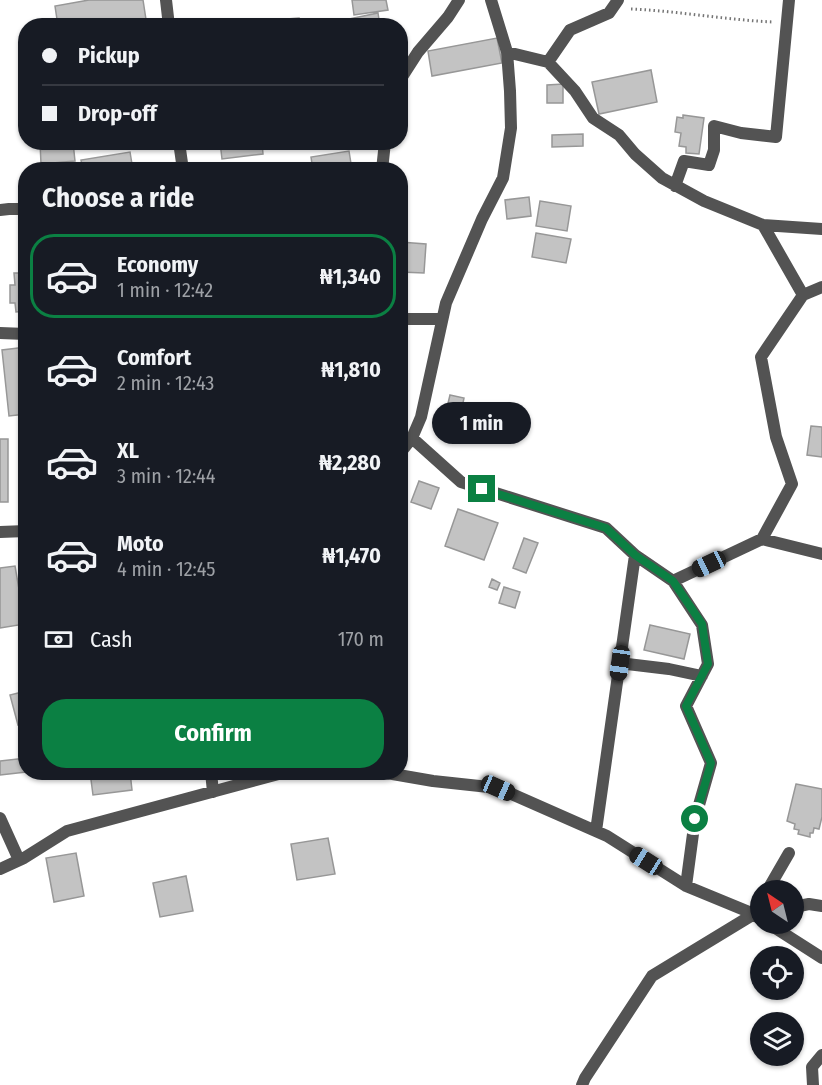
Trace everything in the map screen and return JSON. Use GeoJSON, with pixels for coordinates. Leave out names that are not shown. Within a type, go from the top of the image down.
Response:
{"type":"FeatureCollection","features":[{"type":"Feature","properties":{"kind":"street"},"geometry":{"type":"LineString","coordinates":[[166,0],[168,18]]}},
{"type":"Feature","properties":{"kind":"street"},"geometry":{"type":"LineString","coordinates":[[408,68],[418,52],[448,18],[459,0]]}},
{"type":"Feature","properties":{"kind":"street"},"geometry":{"type":"LineString","coordinates":[[408,443],[422,417],[446,303],[482,219],[503,178],[511,128],[510,91],[507,52],[491,0]]}},
{"type":"Feature","properties":{"kind":"street"},"geometry":{"type":"LineString","coordinates":[[548,62],[570,30],[609,13],[618,0]]}},
{"type":"Feature","properties":{"kind":"street"},"geometry":{"type":"LineString","coordinates":[[675,186],[684,160],[710,165],[714,150],[714,126],[741,133],[776,137],[789,0]]}},
{"type":"Feature","properties":{"kind":"street"},"geometry":{"type":"LineString","coordinates":[[507,52],[548,62],[575,91],[593,118],[619,135],[635,154],[662,178],[675,186],[704,201],[763,225],[822,229]]}},
{"type":"Feature","properties":{"kind":"street"},"geometry":{"type":"LineString","coordinates":[[0,210],[18,209]]}},
{"type":"Feature","properties":{"kind":"street"},"geometry":{"type":"LineString","coordinates":[[763,225],[803,295]]}},
{"type":"Feature","properties":{"kind":"street"},"geometry":{"type":"LineString","coordinates":[[673,581],[762,539],[792,484],[776,437],[761,357],[803,295],[822,287]]}},
{"type":"Feature","properties":{"kind":"street"},"geometry":{"type":"LineString","coordinates":[[408,319],[442,319]]}},
{"type":"Feature","properties":{"kind":"street"},"geometry":{"type":"LineString","coordinates":[[0,333],[18,334]]}},
{"type":"Feature","properties":{"kind":"street"},"geometry":{"type":"LineString","coordinates":[[412,438],[461,482],[606,528],[635,555],[673,581],[702,624],[708,664],[686,706],[711,763],[695,819],[686,886]]}},
{"type":"Feature","properties":{"kind":"street"},"geometry":{"type":"LineString","coordinates":[[0,532],[18,531]]}},
{"type":"Feature","properties":{"kind":"street"},"geometry":{"type":"LineString","coordinates":[[762,539],[822,554]]}},
{"type":"Feature","properties":{"kind":"street"},"geometry":{"type":"LineString","coordinates":[[596,831],[635,555]]}},
{"type":"Feature","properties":{"kind":"street"},"geometry":{"type":"LineString","coordinates":[[620,663],[702,676]]}},
{"type":"Feature","properties":{"kind":"street"},"geometry":{"type":"LineString","coordinates":[[408,777],[498,788],[607,836],[686,886],[750,912]]}},
{"type":"Feature","properties":{"kind":"street"},"geometry":{"type":"LineString","coordinates":[[212,780],[213,792]]}},
{"type":"Feature","properties":{"kind":"street"},"geometry":{"type":"LineString","coordinates":[[0,869],[67,831],[257,780]]}},
{"type":"Feature","properties":{"kind":"street"},"geometry":{"type":"LineString","coordinates":[[0,818],[19,860]]}},
{"type":"Feature","properties":{"kind":"street"},"geometry":{"type":"LineString","coordinates":[[773,880],[789,853]]}},
{"type":"Feature","properties":{"kind":"street"},"geometry":{"type":"LineString","coordinates":[[804,905],[822,906]]}},
{"type":"Feature","properties":{"kind":"street"},"geometry":{"type":"LineString","coordinates":[[582,1085],[652,976],[750,920]]}},
{"type":"Feature","properties":{"kind":"street"},"geometry":{"type":"LineString","coordinates":[[785,934],[822,958]]}},
{"type":"Feature","properties":{"kind":"street"},"geometry":{"type":"LineString","coordinates":[[813,1085],[812,1067],[822,1055]]}},
{"type":"Feature","properties":{"kind":"path"},"geometry":{"type":"LineString","coordinates":[[609,13],[629,9],[662,10],[786,22]]}},
{"type":"Feature","properties":{"kind":"building"},"geometry":{"type":"Polygon","coordinates":[[[89,0],[143,0],[146,18],[57,18],[55,6],[89,0]]]}},
{"type":"Feature","properties":{"kind":"building"},"geometry":{"type":"Polygon","coordinates":[[[352,0],[386,0],[388,10],[354,15],[352,0]]]}},
{"type":"Feature","properties":{"kind":"building"},"geometry":{"type":"Polygon","coordinates":[[[378,13],[379,18],[354,18],[378,13]]]}},
{"type":"Feature","properties":{"kind":"building"},"geometry":{"type":"Polygon","coordinates":[[[497,38],[502,63],[432,76],[428,51],[497,38]]]}},
{"type":"Feature","properties":{"kind":"building"},"geometry":{"type":"Polygon","coordinates":[[[651,70],[657,102],[599,114],[592,82],[651,70]]]}},
{"type":"Feature","properties":{"kind":"building"},"geometry":{"type":"Polygon","coordinates":[[[563,84],[563,103],[547,103],[547,85],[563,84]]]}},
{"type":"Feature","properties":{"kind":"building"},"geometry":{"type":"Polygon","coordinates":[[[683,115],[704,118],[699,154],[686,153],[686,147],[679,146],[681,133],[675,132],[677,117],[683,118],[683,115]]]}},
{"type":"Feature","properties":{"kind":"building"},"geometry":{"type":"Polygon","coordinates":[[[583,134],[583,146],[552,147],[552,135],[583,134]]]}},
{"type":"Feature","properties":{"kind":"building"},"geometry":{"type":"Polygon","coordinates":[[[40,150],[74,150],[75,161],[41,162],[40,150]]]}},
{"type":"Feature","properties":{"kind":"building"},"geometry":{"type":"Polygon","coordinates":[[[221,150],[263,150],[263,154],[222,159],[221,150]]]}},
{"type":"Feature","properties":{"kind":"building"},"geometry":{"type":"Polygon","coordinates":[[[349,151],[351,162],[312,162],[311,157],[349,151]]]}},
{"type":"Feature","properties":{"kind":"building"},"geometry":{"type":"Polygon","coordinates":[[[130,152],[132,162],[81,162],[81,160],[130,152]]]}},
{"type":"Feature","properties":{"kind":"building"},"geometry":{"type":"Polygon","coordinates":[[[529,197],[531,216],[507,219],[505,200],[529,197]]]}},
{"type":"Feature","properties":{"kind":"building"},"geometry":{"type":"Polygon","coordinates":[[[540,201],[571,206],[567,231],[536,226],[540,201]]]}},
{"type":"Feature","properties":{"kind":"building"},"geometry":{"type":"Polygon","coordinates":[[[536,233],[571,239],[566,263],[532,257],[536,233]]]}},
{"type":"Feature","properties":{"kind":"building"},"geometry":{"type":"Polygon","coordinates":[[[408,243],[426,244],[424,273],[408,272],[408,243]]]}},
{"type":"Feature","properties":{"kind":"building"},"geometry":{"type":"Polygon","coordinates":[[[14,273],[18,273],[18,312],[16,312],[15,303],[10,303],[10,285],[15,285],[14,273]]]}},
{"type":"Feature","properties":{"kind":"building"},"geometry":{"type":"Polygon","coordinates":[[[18,348],[18,415],[9,416],[2,350],[18,348]]]}},
{"type":"Feature","properties":{"kind":"building"},"geometry":{"type":"Polygon","coordinates":[[[450,395],[464,398],[458,427],[443,424],[450,395]]]}},
{"type":"Feature","properties":{"kind":"building"},"geometry":{"type":"Polygon","coordinates":[[[811,426],[822,427],[822,457],[807,455],[811,426]]]}},
{"type":"Feature","properties":{"kind":"building"},"geometry":{"type":"Polygon","coordinates":[[[0,439],[8,439],[8,502],[0,502],[0,439]]]}},
{"type":"Feature","properties":{"kind":"building"},"geometry":{"type":"Polygon","coordinates":[[[419,481],[439,488],[431,509],[411,502],[419,481]]]}},
{"type":"Feature","properties":{"kind":"building"},"geometry":{"type":"Polygon","coordinates":[[[458,509],[498,523],[484,560],[445,546],[458,509]]]}},
{"type":"Feature","properties":{"kind":"building"},"geometry":{"type":"Polygon","coordinates":[[[524,538],[538,543],[526,573],[513,568],[524,538]]]}},
{"type":"Feature","properties":{"kind":"building"},"geometry":{"type":"Polygon","coordinates":[[[15,566],[18,583],[18,625],[0,628],[0,568],[15,566]]]}},
{"type":"Feature","properties":{"kind":"building"},"geometry":{"type":"Polygon","coordinates":[[[492,579],[500,583],[497,590],[489,587],[492,579]]]}},
{"type":"Feature","properties":{"kind":"building"},"geometry":{"type":"Polygon","coordinates":[[[504,587],[520,592],[515,608],[499,603],[504,587]]]}},
{"type":"Feature","properties":{"kind":"building"},"geometry":{"type":"Polygon","coordinates":[[[650,625],[690,634],[684,659],[644,650],[650,625]]]}},
{"type":"Feature","properties":{"kind":"building"},"geometry":{"type":"Polygon","coordinates":[[[18,693],[18,725],[10,695],[18,693]]]}},
{"type":"Feature","properties":{"kind":"building"},"geometry":{"type":"Polygon","coordinates":[[[18,759],[18,773],[0,775],[0,761],[18,759]]]}},
{"type":"Feature","properties":{"kind":"building"},"geometry":{"type":"Polygon","coordinates":[[[91,780],[131,780],[132,790],[93,795],[91,780]]]}},
{"type":"Feature","properties":{"kind":"building"},"geometry":{"type":"Polygon","coordinates":[[[796,784],[822,789],[822,817],[819,829],[814,828],[810,837],[798,834],[799,830],[794,829],[795,824],[787,821],[796,784]]]}},
{"type":"Feature","properties":{"kind":"building"},"geometry":{"type":"Polygon","coordinates":[[[328,838],[335,874],[297,880],[291,844],[328,838]]]}},
{"type":"Feature","properties":{"kind":"building"},"geometry":{"type":"Polygon","coordinates":[[[76,853],[84,896],[54,902],[46,858],[76,853]]]}},
{"type":"Feature","properties":{"kind":"building"},"geometry":{"type":"Polygon","coordinates":[[[186,876],[193,911],[160,917],[153,883],[186,876]]]}},
{"type":"Feature","properties":{"kind":"route"},"geometry":{"type":"LineString","coordinates":[[482,489],[606,528],[635,555],[673,581],[702,624],[708,664],[686,706],[711,763],[695,819]]}}]}
